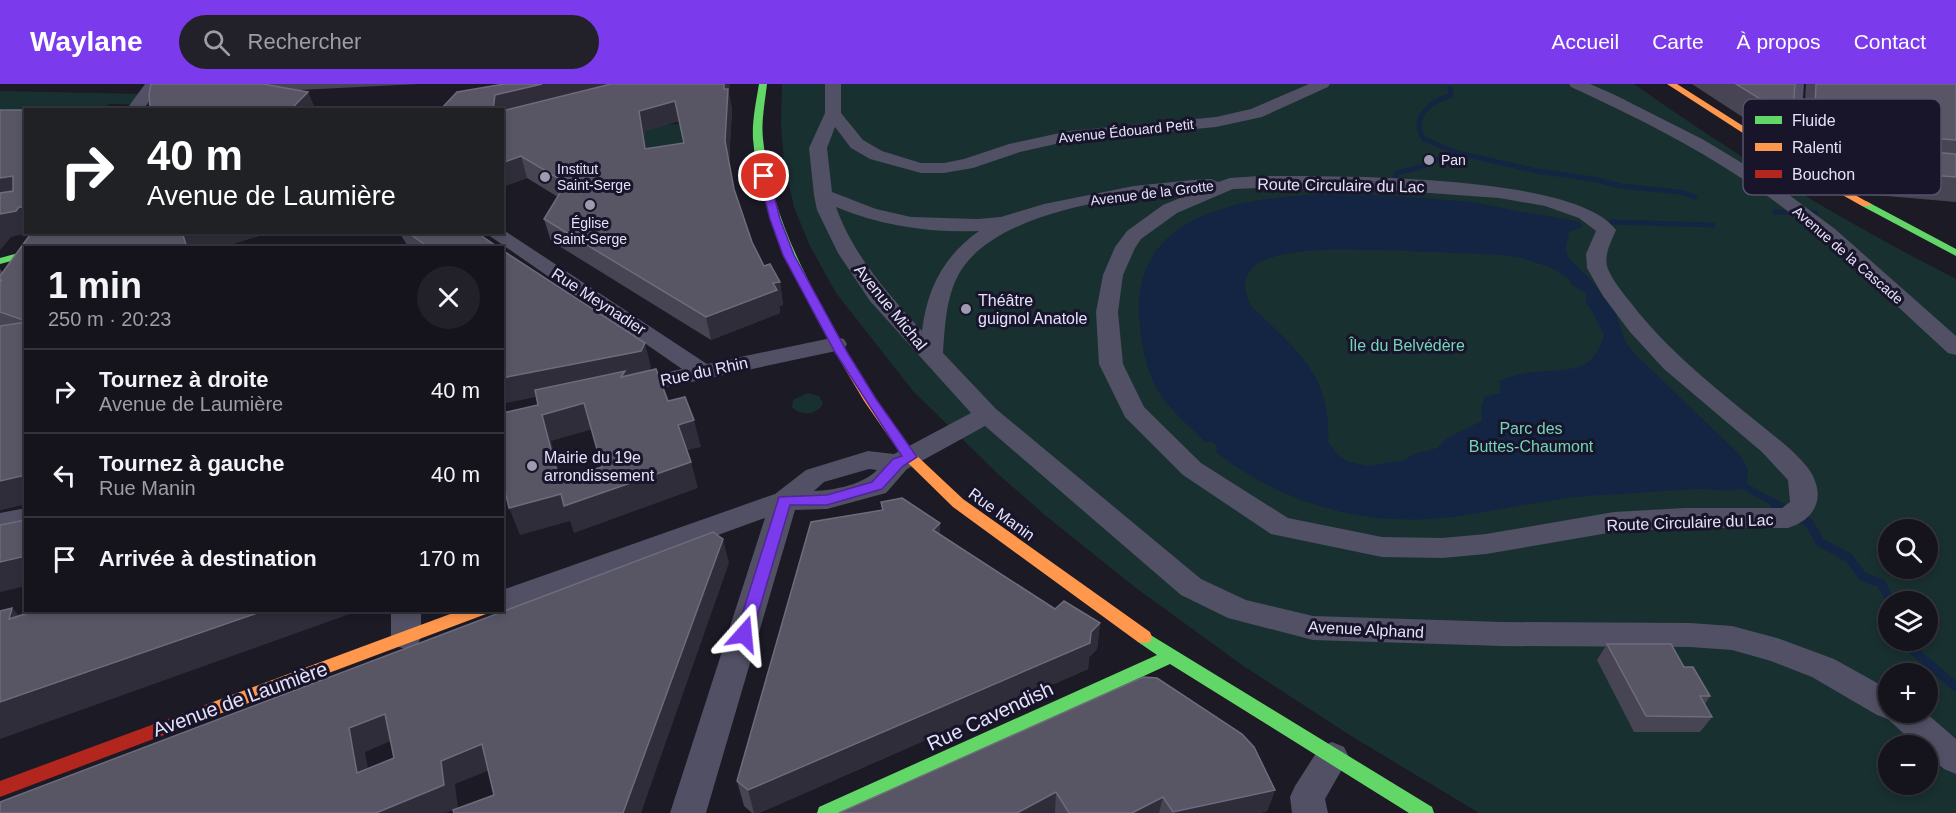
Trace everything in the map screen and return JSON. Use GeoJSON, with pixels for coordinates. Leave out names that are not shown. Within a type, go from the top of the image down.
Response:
{"type":"FeatureCollection","features":[{"type":"Feature","properties":{"kind":"street","name":"Rue Manin"},"geometry":{"type":"LineString","coordinates":[[763,84],[758,137],[764,176],[775,219],[789,255],[836,344],[904,460],[958,503],[1171,656],[1425,813]]}},
{"type":"Feature","properties":{"kind":"street"},"geometry":{"type":"LineString","coordinates":[[833,84],[833,113]]}},
{"type":"Feature","properties":{"kind":"street","name":"Avenue Édouard Petit"},"geometry":{"type":"LineString","coordinates":[[833,113],[857,144],[876,154],[921,168],[944,168],[967,164],[1015,148],[1069,136],[1216,122],[1256,113],[1322,84]]}},
{"type":"Feature","properties":{"kind":"street","name":"Avenue de la Cascade"},"geometry":{"type":"LineString","coordinates":[[1577,84],[1677,134],[1743,173]]}},
{"type":"Feature","properties":{"kind":"street"},"geometry":{"type":"LineString","coordinates":[[1671,84],[1743,131]]}},
{"type":"Feature","properties":{"kind":"street"},"geometry":{"type":"LineString","coordinates":[[1795,99],[1796,84]]}},
{"type":"Feature","properties":{"kind":"street"},"geometry":{"type":"LineString","coordinates":[[136,108],[155,85]]}},
{"type":"Feature","properties":{"kind":"street","name":"Avenue Michal"},"geometry":{"type":"LineString","coordinates":[[833,113],[818,148],[823,195],[827,210],[848,253],[878,297],[987,415]]}},
{"type":"Feature","properties":{"kind":"street"},"geometry":{"type":"LineString","coordinates":[[1941,170],[1956,171]]}},
{"type":"Feature","properties":{"kind":"street","name":"Route Circulaire du Lac"},"geometry":{"type":"LineString","coordinates":[[1358,182],[1455,188],[1530,199],[1575,208],[1591,214],[1602,222],[1606,230],[1596,254],[1597,268],[1631,318],[1672,364],[1771,446],[1801,478],[1796,512],[1614,522],[1486,544],[1442,548],[1382,547],[1281,527],[1192,469],[1134,411],[1111,364],[1107,312],[1113,275],[1125,247],[1134,235],[1170,209],[1230,184],[1358,182]]}},
{"type":"Feature","properties":{"kind":"street","name":"Avenue de la Grotte"},"geometry":{"type":"LineString","coordinates":[[823,195],[870,215],[910,223],[958,227],[1005,223],[1041,211],[1104,196],[1168,188],[1230,184]]}},
{"type":"Feature","properties":{"kind":"street","name":"Avenue de la Cascade"},"geometry":{"type":"LineString","coordinates":[[1776,195],[1801,212],[1956,348]]}},
{"type":"Feature","properties":{"kind":"street"},"geometry":{"type":"LineString","coordinates":[[1852,195],[1956,253]]}},
{"type":"Feature","properties":{"kind":"street","name":"Avenue de la Grotte"},"geometry":{"type":"LineString","coordinates":[[931,356],[936,310],[941,290],[949,273],[971,248],[1005,223]]}},
{"type":"Feature","properties":{"kind":"street","name":"Rue Meynadier"},"geometry":{"type":"LineString","coordinates":[[497,234],[703,372]]}},
{"type":"Feature","properties":{"kind":"street"},"geometry":{"type":"LineString","coordinates":[[0,261],[24,252]]}},
{"type":"Feature","properties":{"kind":"street"},"geometry":{"type":"LineString","coordinates":[[14,281],[24,265]]}},
{"type":"Feature","properties":{"kind":"street","name":"Rue du Rhin"},"geometry":{"type":"LineString","coordinates":[[599,394],[836,344]]}},
{"type":"Feature","properties":{"kind":"street"},"geometry":{"type":"LineString","coordinates":[[504,601],[784,501],[827,500],[877,486],[904,460],[987,415]]}},
{"type":"Feature","properties":{"kind":"street","name":"Avenue Alphand"},"geometry":{"type":"LineString","coordinates":[[987,415],[1191,587],[1257,616],[1313,628],[1502,634],[1689,635],[1732,638],[1777,650],[1823,668],[1878,699]]}},
{"type":"Feature","properties":{"kind":"street"},"geometry":{"type":"LineString","coordinates":[[688,813],[784,501]]}},
{"type":"Feature","properties":{"kind":"street"},"geometry":{"type":"LineString","coordinates":[[0,523],[24,518]]}},
{"type":"Feature","properties":{"kind":"street","name":"Avenue de Laumière"},"geometry":{"type":"LineString","coordinates":[[0,789],[406,624],[469,612]]}},
{"type":"Feature","properties":{"kind":"street","name":"Rue Cavendish"},"geometry":{"type":"LineString","coordinates":[[826,813],[1171,656]]}},
{"type":"Feature","properties":{"kind":"street"},"geometry":{"type":"LineString","coordinates":[[1914,723],[1956,759]]}},
{"type":"Feature","properties":{"kind":"street"},"geometry":{"type":"LineString","coordinates":[[1310,813],[1307,797],[1332,757]]}},
{"type":"Feature","properties":{"kind":"green space","name":"Parc des Buttes-Chaumont"},"geometry":{"type":"Polygon","coordinates":[[[782,84],[1634,84],[1743,157],[1743,195],[1804,195],[1956,279],[1956,813],[1479,813],[1348,734],[1242,665],[1136,588],[1046,516],[998,474],[913,391],[836,293],[809,244],[794,207],[784,160],[781,126],[782,84]]]}},
{"type":"Feature","properties":{"kind":"green space"},"geometry":{"type":"Polygon","coordinates":[[[0,91],[191,95],[190,106],[109,104],[106,108],[24,108],[24,117],[0,116],[0,91]]]}},
{"type":"Feature","properties":{"kind":"green space"},"geometry":{"type":"Polygon","coordinates":[[[702,124],[689,164],[650,170],[586,125],[702,124]]]}},
{"type":"Feature","properties":{"kind":"green space"},"geometry":{"type":"Polygon","coordinates":[[[808,393],[819,396],[823,403],[821,407],[814,412],[807,413],[795,410],[792,407],[793,400],[808,393]]]}},
{"type":"Feature","properties":{"kind":"water"},"geometry":{"type":"Polygon","coordinates":[[[1329,194],[1399,196],[1470,202],[1580,222],[1582,227],[1569,232],[1566,248],[1568,257],[1589,278],[1615,312],[1626,343],[1635,354],[1741,456],[1748,471],[1746,487],[1730,491],[1701,489],[1581,497],[1443,518],[1412,520],[1352,514],[1323,507],[1267,485],[1241,470],[1216,452],[1217,446],[1211,441],[1206,443],[1159,393],[1151,376],[1143,347],[1140,328],[1140,289],[1151,259],[1170,236],[1196,219],[1227,207],[1295,196],[1329,194]],[[1316,250],[1290,253],[1267,259],[1251,269],[1245,285],[1252,307],[1283,336],[1308,365],[1317,381],[1328,419],[1328,442],[1338,455],[1349,462],[1368,466],[1404,460],[1415,454],[1437,448],[1447,438],[1482,421],[1481,409],[1485,397],[1501,393],[1499,381],[1526,373],[1578,367],[1593,357],[1599,348],[1604,335],[1586,303],[1586,293],[1550,267],[1504,255],[1383,250],[1316,250]]]}},
{"type":"Feature","properties":{"kind":"building"},"geometry":{"type":"Polygon","coordinates":[[[151,84],[263,84],[308,92],[292,108],[149,108],[151,84]]]}},
{"type":"Feature","properties":{"kind":"building"},"geometry":{"type":"Polygon","coordinates":[[[504,84],[542,84],[495,95],[493,108],[442,108],[457,92],[504,84]]]}},
{"type":"Feature","properties":{"kind":"building"},"geometry":{"type":"Polygon","coordinates":[[[611,84],[724,84],[724,89],[728,89],[725,141],[734,189],[752,242],[764,266],[770,264],[780,282],[773,283],[777,290],[706,317],[544,219],[566,183],[521,156],[504,162],[504,111],[611,84]],[[675,101],[639,111],[645,149],[684,143],[675,101]]]}},
{"type":"Feature","properties":{"kind":"building"},"geometry":{"type":"Polygon","coordinates":[[[1736,84],[1795,84],[1794,99],[1760,99],[1736,84]]]}},
{"type":"Feature","properties":{"kind":"building"},"geometry":{"type":"Polygon","coordinates":[[[1816,84],[1956,84],[1956,140],[1941,139],[1941,99],[1815,99],[1816,84]]]}},
{"type":"Feature","properties":{"kind":"building"},"geometry":{"type":"Polygon","coordinates":[[[0,110],[24,110],[24,207],[0,214],[0,193],[13,191],[13,176],[0,178],[0,110]]]}},
{"type":"Feature","properties":{"kind":"building"},"geometry":{"type":"Polygon","coordinates":[[[1941,153],[1956,154],[1956,177],[1941,176],[1941,153]]]}},
{"type":"Feature","properties":{"kind":"building"},"geometry":{"type":"Polygon","coordinates":[[[31,234],[183,234],[186,246],[24,246],[24,320],[0,312],[0,282],[2,280],[0,281],[0,276],[31,234]]]}},
{"type":"Feature","properties":{"kind":"building"},"geometry":{"type":"Polygon","coordinates":[[[410,234],[479,234],[496,246],[426,246],[410,234]]]}},
{"type":"Feature","properties":{"kind":"building"},"geometry":{"type":"Polygon","coordinates":[[[504,251],[645,343],[641,351],[504,378],[504,251]]]}},
{"type":"Feature","properties":{"kind":"building"},"geometry":{"type":"Polygon","coordinates":[[[24,322],[24,475],[0,481],[0,326],[24,322]]]}},
{"type":"Feature","properties":{"kind":"building"},"geometry":{"type":"Polygon","coordinates":[[[656,369],[668,401],[685,397],[694,420],[678,425],[691,462],[564,506],[561,494],[509,508],[504,487],[504,413],[538,405],[535,390],[625,371],[621,377],[656,369]],[[584,403],[542,415],[559,480],[602,467],[584,403]]]}},
{"type":"Feature","properties":{"kind":"building"},"geometry":{"type":"Polygon","coordinates":[[[902,498],[940,523],[933,530],[1055,609],[1064,601],[1100,623],[1091,632],[1090,643],[748,790],[737,781],[811,522],[883,510],[881,502],[902,498]]]}},
{"type":"Feature","properties":{"kind":"building"},"geometry":{"type":"Polygon","coordinates":[[[24,520],[24,556],[0,562],[0,525],[24,520]]]}},
{"type":"Feature","properties":{"kind":"building"},"geometry":{"type":"Polygon","coordinates":[[[713,532],[723,539],[623,813],[454,813],[453,810],[494,795],[482,744],[441,761],[444,785],[376,813],[0,813],[0,802],[713,532]],[[385,714],[349,728],[357,773],[394,758],[385,714]]]}},
{"type":"Feature","properties":{"kind":"building"},"geometry":{"type":"Polygon","coordinates":[[[12,608],[9,619],[31,612],[260,612],[0,702],[0,611],[12,608]]]}},
{"type":"Feature","properties":{"kind":"building"},"geometry":{"type":"Polygon","coordinates":[[[1607,644],[1671,644],[1684,667],[1693,667],[1710,696],[1700,696],[1712,717],[1646,716],[1607,644]]]}},
{"type":"Feature","properties":{"kind":"building"},"geometry":{"type":"Polygon","coordinates":[[[1143,677],[1157,678],[1242,734],[1254,747],[1275,790],[1173,812],[1163,797],[1132,813],[1069,813],[1056,792],[1017,813],[839,813],[1143,677]]]}},
{"type":"Feature","properties":{"kind":"waterway"},"geometry":{"type":"LineString","coordinates":[[1450,88],[1451,95],[1436,101],[1424,111],[1419,124],[1424,139],[1454,152]]}},
{"type":"Feature","properties":{"kind":"waterway"},"geometry":{"type":"LineString","coordinates":[[1394,179],[1397,173],[1421,167],[1454,152]]}},
{"type":"Feature","properties":{"kind":"waterway"},"geometry":{"type":"LineString","coordinates":[[1454,152],[1537,171],[1593,179],[1621,186],[1680,192],[1695,197]]}},
{"type":"Feature","properties":{"kind":"waterway"},"geometry":{"type":"LineString","coordinates":[[1775,212],[1816,213]]}},
{"type":"Feature","properties":{"kind":"waterway"},"geometry":{"type":"LineString","coordinates":[[1612,222],[1713,225]]}},
{"type":"Feature","properties":{"kind":"waterway"},"geometry":{"type":"LineString","coordinates":[[1746,487],[1778,505]]}},
{"type":"Feature","properties":{"kind":"waterway"},"geometry":{"type":"LineString","coordinates":[[1775,504],[1809,523],[1820,542],[1849,558],[1863,577],[1881,583],[1885,591]]}},
{"type":"Feature","properties":{"kind":"waterway"},"geometry":{"type":"LineString","coordinates":[[1914,651],[1956,687]]}},
{"type":"Feature","properties":{"kind":"traffic: fast"},"geometry":{"type":"LineString","coordinates":[[763,84],[758,139],[769,196],[788,250],[841,352]]}},
{"type":"Feature","properties":{"kind":"traffic: fast"},"geometry":{"type":"LineString","coordinates":[[1866,204],[1956,253]]}},
{"type":"Feature","properties":{"kind":"traffic: fast"},"geometry":{"type":"LineString","coordinates":[[0,261],[24,255]]}},
{"type":"Feature","properties":{"kind":"traffic: fast"},"geometry":{"type":"LineString","coordinates":[[1144,637],[1425,813]]}},
{"type":"Feature","properties":{"kind":"traffic: fast"},"geometry":{"type":"LineString","coordinates":[[826,813],[1171,656]]}},
{"type":"Feature","properties":{"kind":"traffic: slow"},"geometry":{"type":"LineString","coordinates":[[1671,84],[1743,130]]}},
{"type":"Feature","properties":{"kind":"traffic: slow"},"geometry":{"type":"LineString","coordinates":[[1850,195],[1866,204]]}},
{"type":"Feature","properties":{"kind":"traffic: slow"},"geometry":{"type":"LineString","coordinates":[[841,352],[870,401],[910,457],[958,503],[1144,637]]}},
{"type":"Feature","properties":{"kind":"traffic: slow"},"geometry":{"type":"LineString","coordinates":[[211,710],[475,612]]}},
{"type":"Feature","properties":{"kind":"traffic: jam"},"geometry":{"type":"LineString","coordinates":[[0,789],[211,710]]}},
{"type":"Feature","properties":{"kind":"place","name":"Pan"},"geometry":{"type":"Point","coordinates":[1429,160]}},
{"type":"Feature","properties":{"kind":"place","name":"Institut Saint-Serge"},"geometry":{"type":"Point","coordinates":[545,177]}},
{"type":"Feature","properties":{"kind":"place","name":"Église Saint-Serge"},"geometry":{"type":"Point","coordinates":[590,205]}},
{"type":"Feature","properties":{"kind":"place","name":"Théâtre guignol Anatole"},"geometry":{"type":"Point","coordinates":[966,309]}},
{"type":"Feature","properties":{"kind":"place","name":"Mairie du 19e arrondissement"},"geometry":{"type":"Point","coordinates":[532,466]}},
{"type":"Feature","properties":{"kind":"route"},"geometry":{"type":"LineString","coordinates":[[744,634],[784,501],[827,500],[877,486],[898,463],[910,457],[870,401],[789,255],[775,219],[764,176]]}},
{"type":"Feature","properties":{"kind":"park label","name":"Île du Belvédère"},"geometry":{"type":"Point","coordinates":[1407,345]}}]}
